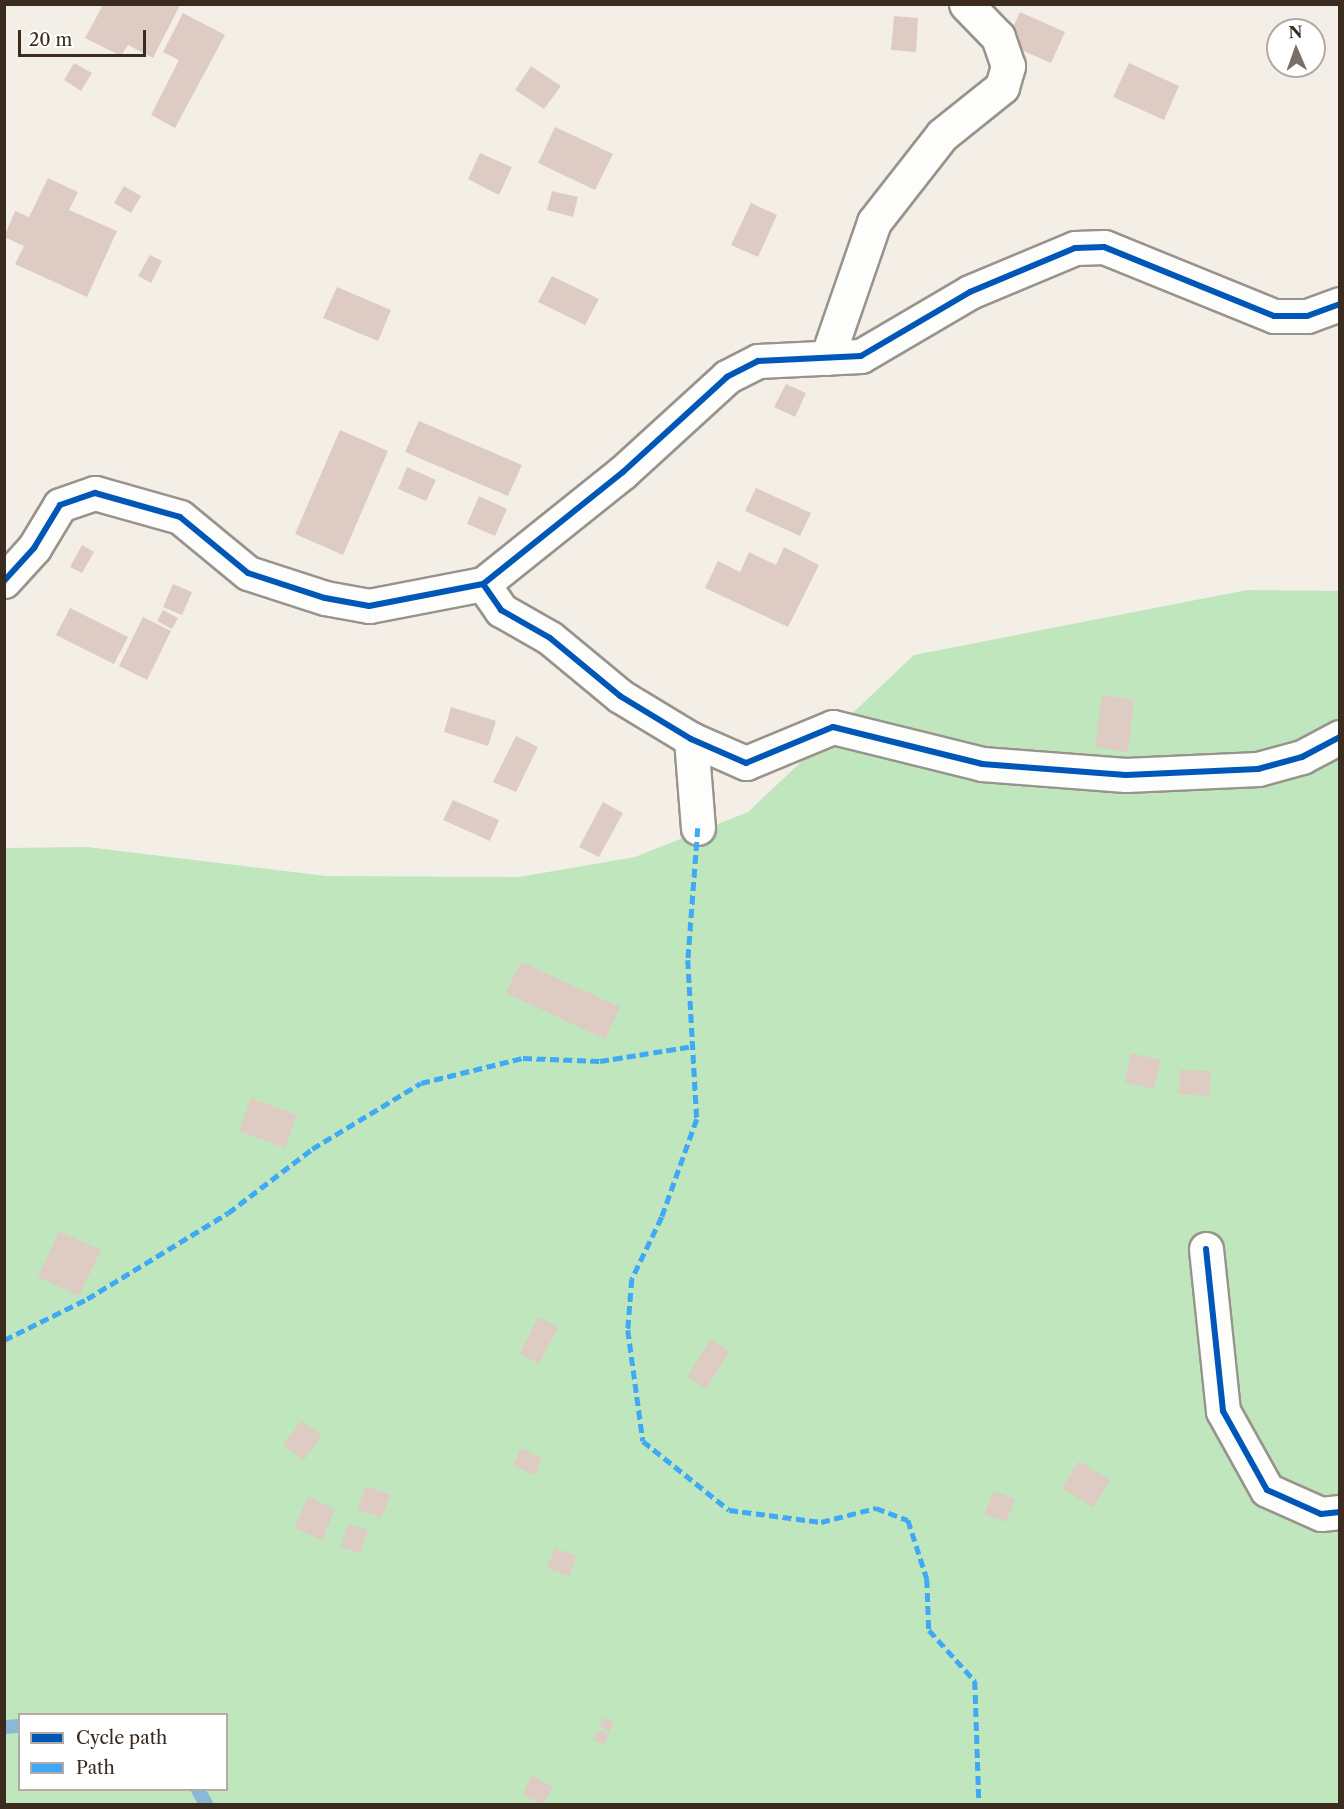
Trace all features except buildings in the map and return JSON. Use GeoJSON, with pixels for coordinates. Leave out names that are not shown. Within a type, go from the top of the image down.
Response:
{"type":"FeatureCollection","features":[{"type":"Feature","properties":{"kind":"street"},"geometry":{"type":"LineString","coordinates":[[827,358],[874,222],[942,135],[1002,87],[1008,66],[998,37],[966,4]]}},
{"type":"Feature","properties":{"kind":"street"},"geometry":{"type":"LineString","coordinates":[[4,581],[34,548],[60,505],[95,493],[180,517],[248,573],[325,598],[369,606],[483,584],[623,472],[727,377],[758,361],[861,356],[970,292],[1075,248],[1104,247],[1274,316],[1307,316],[1340,304]]}},
{"type":"Feature","properties":{"kind":"street"},"geometry":{"type":"LineString","coordinates":[[483,584],[501,610],[550,638],[620,696],[691,739],[746,763],[833,726],[982,764],[1126,775],[1258,769],[1302,757],[1340,737]]}},
{"type":"Feature","properties":{"kind":"street"},"geometry":{"type":"LineString","coordinates":[[691,739],[698,828]]}},
{"type":"Feature","properties":{"kind":"street"},"geometry":{"type":"LineString","coordinates":[[1206,1249],[1223,1411],[1267,1490],[1322,1514],[1340,1512]]}},
{"type":"Feature","properties":{"kind":"green space"},"geometry":{"type":"Polygon","coordinates":[[[1247,590],[1339,591],[1339,1804],[5,1804],[4,848],[87,847],[326,876],[519,877],[635,857],[748,812],[914,655],[1247,590]]]}},
{"type":"Feature","properties":{"kind":"waterway"},"geometry":{"type":"LineString","coordinates":[[4,1727],[18,1726]]}},
{"type":"Feature","properties":{"kind":"waterway"},"geometry":{"type":"LineString","coordinates":[[199,1791],[206,1804]]}},
{"type":"Feature","properties":{"kind":"marked path"},"geometry":{"type":"LineString","coordinates":[[698,828],[688,960],[697,1119],[662,1217],[632,1279],[628,1330],[643,1441],[729,1510],[821,1522],[876,1508],[908,1520],[927,1579],[929,1630],[975,1681],[979,1804]]}},
{"type":"Feature","properties":{"kind":"marked path"},"geometry":{"type":"LineString","coordinates":[[4,1340],[87,1299],[228,1213],[312,1149],[421,1083],[523,1058],[600,1061],[694,1046]]}},
{"type":"Feature","properties":{"kind":"cycle path"},"geometry":{"type":"LineString","coordinates":[[1340,304],[1307,316],[1274,316],[1104,247],[1075,248],[970,292],[861,356],[758,361],[727,377],[623,472],[483,584],[501,610],[550,638],[620,696],[691,739],[746,763],[833,727],[982,764],[1126,775],[1258,769],[1302,757],[1340,737]]}},
{"type":"Feature","properties":{"kind":"cycle path"},"geometry":{"type":"LineString","coordinates":[[4,581],[34,548],[60,505],[95,493],[180,517],[248,573],[325,598],[369,606],[483,584]]}},
{"type":"Feature","properties":{"kind":"cycle path"},"geometry":{"type":"LineString","coordinates":[[1206,1249],[1223,1411],[1267,1490],[1321,1514],[1340,1512]]}}]}
